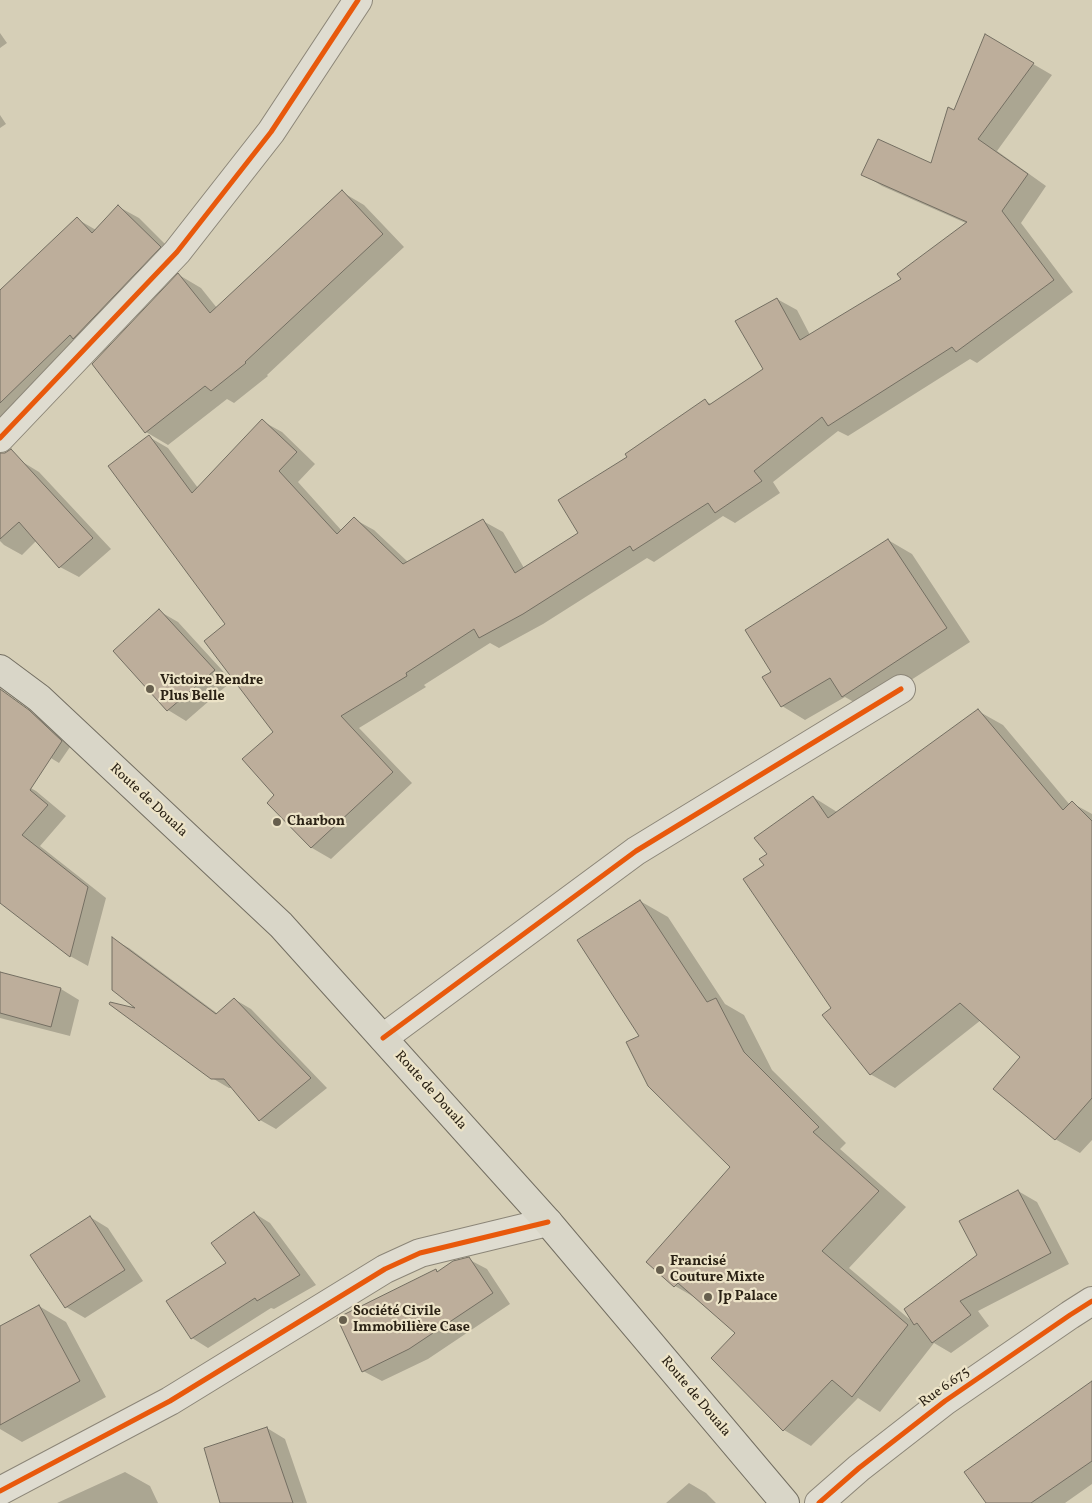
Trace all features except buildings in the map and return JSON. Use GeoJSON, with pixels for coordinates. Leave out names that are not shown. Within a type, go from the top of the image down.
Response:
{"type":"FeatureCollection","features":[{"type":"Feature","properties":{"kind":"highway","name":"Route de Douala"},"geometry":{"type":"LineString","coordinates":[[0,669],[39,698],[281,925],[548,1222],[785,1503]]}},
{"type":"Feature","properties":{"kind":"street"},"geometry":{"type":"LineString","coordinates":[[0,438],[177,252],[271,132],[358,0]]}},
{"type":"Feature","properties":{"kind":"street"},"geometry":{"type":"LineString","coordinates":[[384,1038],[636,850],[901,689]]}},
{"type":"Feature","properties":{"kind":"street"},"geometry":{"type":"LineString","coordinates":[[0,1491],[170,1401],[385,1269],[420,1254],[548,1222]]}},
{"type":"Feature","properties":{"kind":"street","name":"Rue 6.675"},"geometry":{"type":"LineString","coordinates":[[819,1503],[859,1468],[945,1401],[1092,1301]]}},
{"type":"Feature","properties":{"kind":"cycle path"},"geometry":{"type":"LineString","coordinates":[[0,438],[177,252],[271,132],[358,0]]}},
{"type":"Feature","properties":{"kind":"cycle path"},"geometry":{"type":"LineString","coordinates":[[383,1038],[636,851],[901,689]]}},
{"type":"Feature","properties":{"kind":"cycle path"},"geometry":{"type":"LineString","coordinates":[[0,1491],[170,1401],[385,1269],[420,1253],[548,1222]]}},
{"type":"Feature","properties":{"kind":"cycle path"},"geometry":{"type":"LineString","coordinates":[[819,1503],[859,1468],[945,1401],[1092,1301]]}},
{"type":"Feature","properties":{"kind":"place","name":"Victoire Rendre Plus Belle"},"geometry":{"type":"Point","coordinates":[150,689]}},
{"type":"Feature","properties":{"kind":"place","name":"Charbon"},"geometry":{"type":"Point","coordinates":[277,822]}},
{"type":"Feature","properties":{"kind":"place","name":"Francisé Couture Mixte"},"geometry":{"type":"Point","coordinates":[660,1270]}},
{"type":"Feature","properties":{"kind":"place","name":"Jp Palace"},"geometry":{"type":"Point","coordinates":[708,1297]}},
{"type":"Feature","properties":{"kind":"place","name":"Société Civile Immobilière Case"},"geometry":{"type":"Point","coordinates":[343,1320]}}]}
